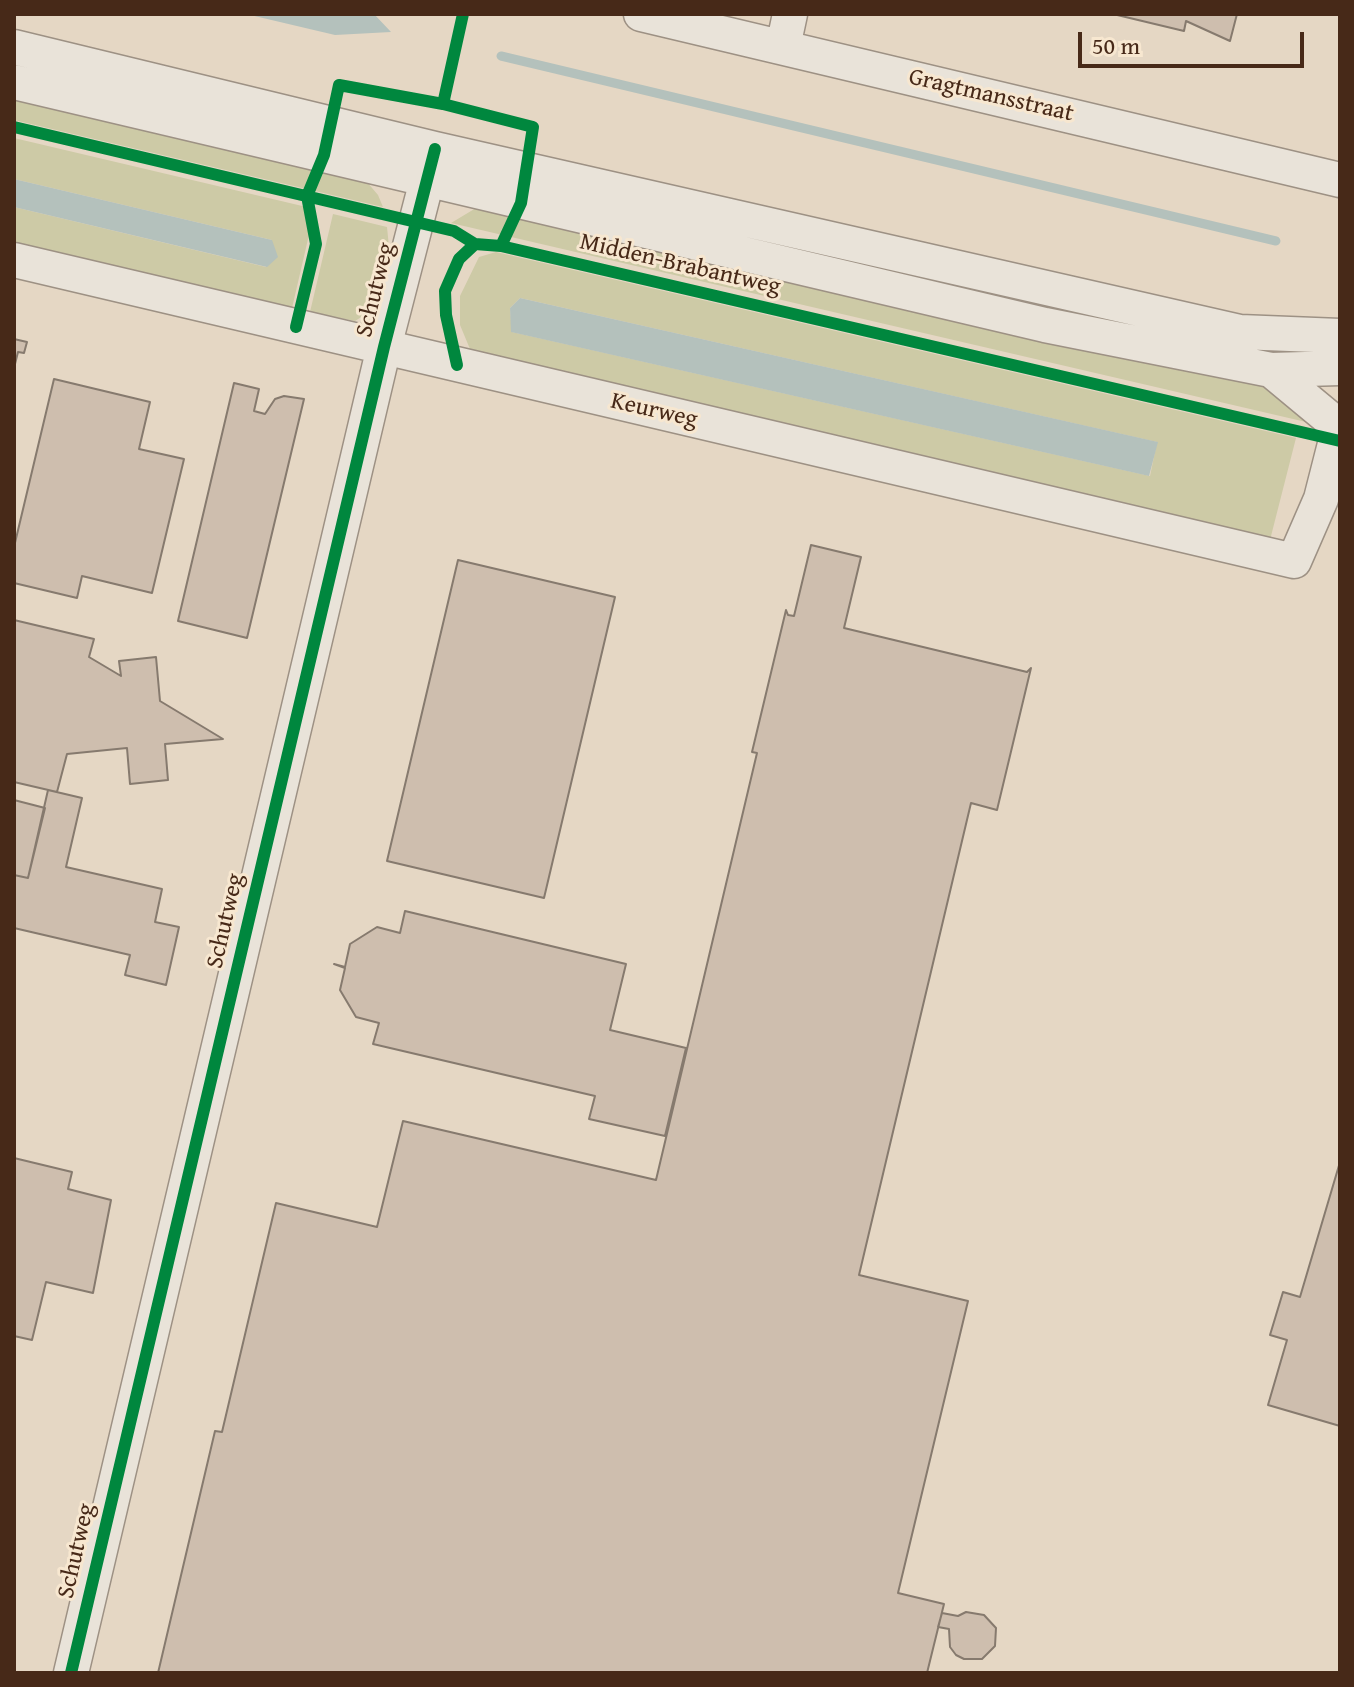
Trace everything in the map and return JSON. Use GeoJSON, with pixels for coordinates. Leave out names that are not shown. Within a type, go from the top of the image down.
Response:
{"type":"FeatureCollection","features":[{"type":"Feature","properties":{"kind":"street","name":"Gragtmansstraat"},"geometry":{"type":"LineString","coordinates":[[641,14],[786,30],[1340,180]]}},
{"type":"Feature","properties":{"kind":"street","name":"Midden-Brabantweg"},"geometry":{"type":"LineString","coordinates":[[14,47],[432,164],[1045,325],[1271,370],[1340,368]]}},
{"type":"Feature","properties":{"kind":"street","name":"Midden-Brabantweg"},"geometry":{"type":"LineString","coordinates":[[14,82],[432,164],[1240,332],[1340,336]]}},
{"type":"Feature","properties":{"kind":"street","name":"Schutweg"},"geometry":{"type":"LineString","coordinates":[[71,1673],[384,347],[432,164]]}},
{"type":"Feature","properties":{"kind":"street","name":"Keurweg"},"geometry":{"type":"LineString","coordinates":[[14,260],[1294,561],[1321,499],[1336,440],[1336,424],[1271,370]]}},
{"type":"Feature","properties":{"kind":"shaded area"},"geometry":{"type":"Polygon","coordinates":[[[246,14],[374,14],[391,32],[335,35],[246,14]]]}},
{"type":"Feature","properties":{"kind":"shaded area"},"geometry":{"type":"Polygon","coordinates":[[[14,89],[361,175],[378,195],[383,207],[14,120],[14,89]]]}},
{"type":"Feature","properties":{"kind":"shaded area"},"geometry":{"type":"Polygon","coordinates":[[[14,138],[315,209],[292,308],[14,242],[14,207],[266,267],[272,240],[14,179],[14,138]]]}},
{"type":"Feature","properties":{"kind":"shaded area"},"geometry":{"type":"Polygon","coordinates":[[[14,179],[272,240],[278,257],[267,267],[14,207],[14,179]]]}},
{"type":"Feature","properties":{"kind":"shaded area"},"geometry":{"type":"Polygon","coordinates":[[[476,208],[1291,391],[1306,422],[451,223],[476,208]]]}},
{"type":"Feature","properties":{"kind":"shaded area"},"geometry":{"type":"Polygon","coordinates":[[[333,214],[387,227],[389,247],[377,294],[363,316],[355,321],[310,312],[333,214]]]}},
{"type":"Feature","properties":{"kind":"shaded area"},"geometry":{"type":"Polygon","coordinates":[[[496,252],[1296,438],[1270,540],[470,349],[460,325],[460,296],[479,257],[496,252]],[[520,298],[510,308],[512,332],[1150,476],[1157,442],[520,298]]]}},
{"type":"Feature","properties":{"kind":"shaded area"},"geometry":{"type":"Polygon","coordinates":[[[520,298],[1158,442],[1149,476],[511,332],[510,308],[520,298]]]}},
{"type":"Feature","properties":{"kind":"building"},"geometry":{"type":"Polygon","coordinates":[[[1113,14],[1237,14],[1230,41],[1186,21],[1184,31],[1113,14]]]}},
{"type":"Feature","properties":{"kind":"building"},"geometry":{"type":"Polygon","coordinates":[[[14,339],[27,342],[24,353],[18,352],[14,368],[14,339]]]}},
{"type":"Feature","properties":{"kind":"building"},"geometry":{"type":"Polygon","coordinates":[[[54,379],[150,402],[139,449],[184,459],[152,593],[82,576],[77,598],[14,583],[14,547],[54,379]]]}},
{"type":"Feature","properties":{"kind":"building"},"geometry":{"type":"Polygon","coordinates":[[[234,383],[259,389],[254,411],[265,414],[275,399],[284,396],[304,399],[247,638],[178,621],[234,383]]]}},
{"type":"Feature","properties":{"kind":"building"},"geometry":{"type":"Polygon","coordinates":[[[811,545],[861,557],[844,628],[1027,672],[1031,668],[997,810],[971,803],[859,1275],[968,1301],[898,1593],[944,1604],[927,1673],[158,1673],[215,1431],[222,1432],[276,1203],[377,1227],[403,1121],[656,1180],[757,753],[752,752],[786,610],[788,615],[794,616],[811,545]]]}},
{"type":"Feature","properties":{"kind":"building"},"geometry":{"type":"Polygon","coordinates":[[[458,560],[615,597],[544,898],[387,861],[458,560]]]}},
{"type":"Feature","properties":{"kind":"building"},"geometry":{"type":"Polygon","coordinates":[[[14,620],[94,639],[89,657],[121,676],[119,661],[156,657],[160,701],[223,739],[165,744],[168,780],[130,784],[127,748],[67,754],[57,792],[14,782],[14,620]]]}},
{"type":"Feature","properties":{"kind":"building"},"geometry":{"type":"Polygon","coordinates":[[[48,790],[82,798],[66,867],[162,889],[155,922],[179,927],[166,985],[125,975],[130,955],[14,928],[14,875],[28,878],[48,790]]]}},
{"type":"Feature","properties":{"kind":"building"},"geometry":{"type":"Polygon","coordinates":[[[14,800],[45,808],[28,878],[14,875],[14,800]]]}},
{"type":"Feature","properties":{"kind":"building"},"geometry":{"type":"Polygon","coordinates":[[[405,911],[626,964],[610,1030],[686,1048],[665,1136],[589,1119],[595,1096],[373,1044],[379,1023],[356,1017],[340,990],[345,968],[334,964],[345,967],[350,944],[377,927],[400,933],[405,911]]]}},
{"type":"Feature","properties":{"kind":"building"},"geometry":{"type":"Polygon","coordinates":[[[14,1158],[72,1172],[68,1189],[111,1200],[93,1293],[46,1282],[32,1340],[14,1336],[14,1158]]]}},
{"type":"Feature","properties":{"kind":"building"},"geometry":{"type":"Polygon","coordinates":[[[1340,1162],[1340,1426],[1268,1405],[1287,1340],[1270,1335],[1283,1292],[1300,1297],[1340,1162]]]}},
{"type":"Feature","properties":{"kind":"building"},"geometry":{"type":"Polygon","coordinates":[[[966,1612],[984,1615],[996,1628],[995,1646],[982,1659],[964,1659],[956,1655],[950,1647],[949,1629],[938,1627],[942,1613],[958,1616],[966,1612]]]}},
{"type":"Feature","properties":{"kind":"waterway"},"geometry":{"type":"LineString","coordinates":[[501,56],[1276,241]]}},
{"type":"Feature","properties":{"kind":"cycle path"},"geometry":{"type":"LineString","coordinates":[[463,14],[443,104],[533,127],[521,203],[501,246]]}},
{"type":"Feature","properties":{"kind":"cycle path"},"geometry":{"type":"LineString","coordinates":[[296,327],[316,244],[307,196],[324,155],[339,85],[443,104]]}},
{"type":"Feature","properties":{"kind":"cycle path"},"geometry":{"type":"LineString","coordinates":[[14,127],[454,231],[475,244],[501,246],[1340,441]]}},
{"type":"Feature","properties":{"kind":"cycle path"},"geometry":{"type":"LineString","coordinates":[[71,1673],[384,347],[435,149]]}},
{"type":"Feature","properties":{"kind":"cycle path"},"geometry":{"type":"LineString","coordinates":[[457,365],[446,315],[445,291],[459,259],[475,244]]}}]}
